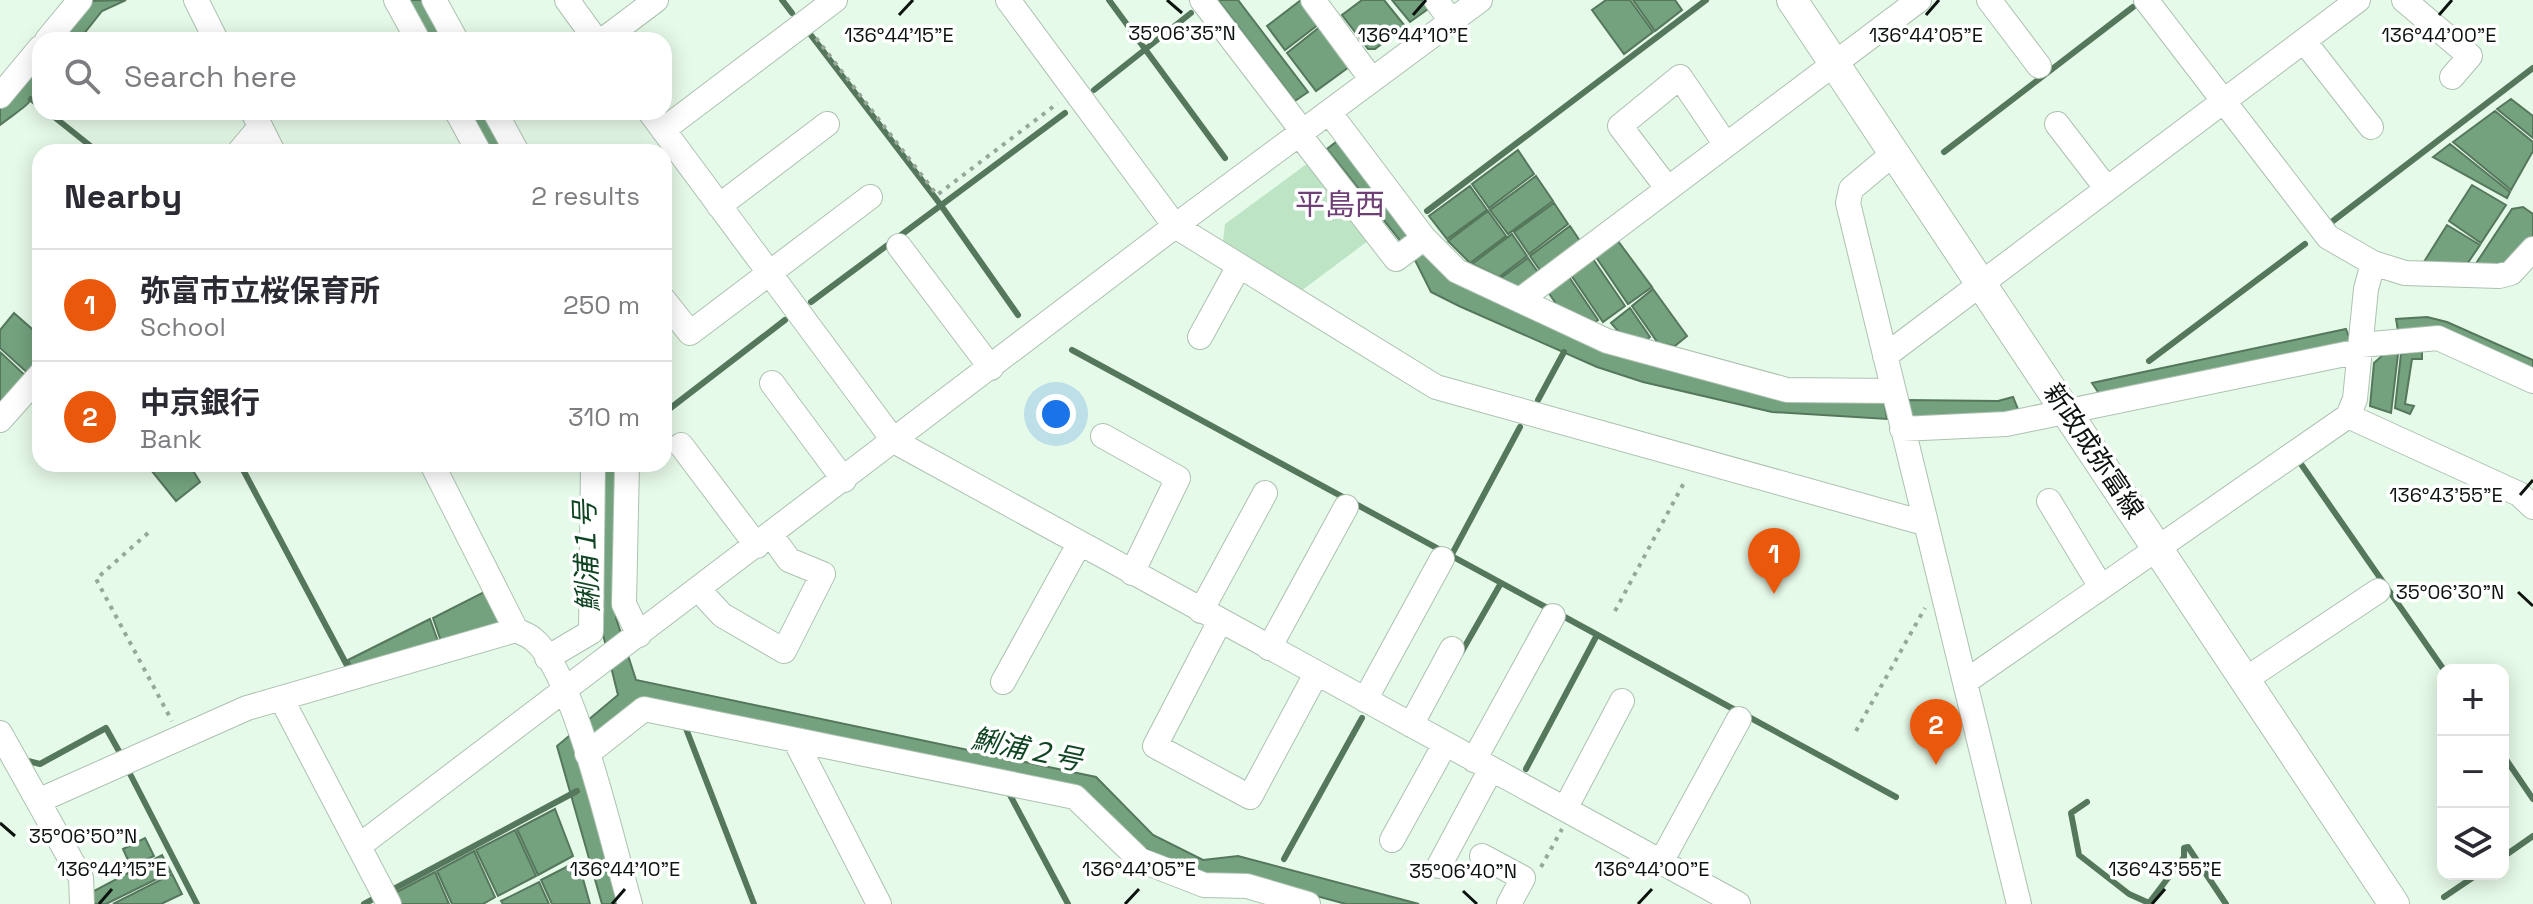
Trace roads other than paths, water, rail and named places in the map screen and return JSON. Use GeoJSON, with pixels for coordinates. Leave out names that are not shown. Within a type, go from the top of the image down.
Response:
{"type":"FeatureCollection","features":[{"type":"Feature","properties":{"kind":"main road","name":"新政成弥富線"},"geometry":{"type":"LineString","coordinates":[[1792,0],[2394,904]]}},
{"type":"Feature","properties":{"kind":"street"},"geometry":{"type":"LineString","coordinates":[[54,32],[80,0]]}},
{"type":"Feature","properties":{"kind":"street"},"geometry":{"type":"LineString","coordinates":[[196,0],[212,32]]}},
{"type":"Feature","properties":{"kind":"street"},"geometry":{"type":"LineString","coordinates":[[396,0],[414,32]]}},
{"type":"Feature","properties":{"kind":"street"},"geometry":{"type":"LineString","coordinates":[[434,0],[452,32]]}},
{"type":"Feature","properties":{"kind":"street"},"geometry":{"type":"LineString","coordinates":[[567,0],[590,32]]}},
{"type":"Feature","properties":{"kind":"street"},"geometry":{"type":"LineString","coordinates":[[614,32],[656,0]]}},
{"type":"Feature","properties":{"kind":"street"},"geometry":{"type":"LineString","coordinates":[[672,110],[835,0]]}},
{"type":"Feature","properties":{"kind":"street"},"geometry":{"type":"LineString","coordinates":[[1008,0],[1175,226],[1436,387],[1924,523]]}},
{"type":"Feature","properties":{"kind":"street"},"geometry":{"type":"LineString","coordinates":[[1202,0],[1396,259],[1415,245]]}},
{"type":"Feature","properties":{"kind":"street"},"geometry":{"type":"LineString","coordinates":[[1313,0],[1372,80]]}},
{"type":"Feature","properties":{"kind":"street"},"geometry":{"type":"LineString","coordinates":[[1436,0],[1451,21]]}},
{"type":"Feature","properties":{"kind":"street"},"geometry":{"type":"LineString","coordinates":[[359,846],[1175,226],[1480,0]]}},
{"type":"Feature","properties":{"kind":"street"},"geometry":{"type":"LineString","coordinates":[[1520,300],[1919,0]]}},
{"type":"Feature","properties":{"kind":"street"},"geometry":{"type":"LineString","coordinates":[[1989,0],[2039,66]]}},
{"type":"Feature","properties":{"kind":"street"},"geometry":{"type":"LineString","coordinates":[[2146,0],[2328,237],[2373,263],[2405,273],[2499,276],[2511,273],[2531,254]]}},
{"type":"Feature","properties":{"kind":"street"},"geometry":{"type":"LineString","coordinates":[[1885,356],[2358,0]]}},
{"type":"Feature","properties":{"kind":"street"},"geometry":{"type":"LineString","coordinates":[[2404,0],[2470,56],[2452,77]]}},
{"type":"Feature","properties":{"kind":"street"},"geometry":{"type":"LineString","coordinates":[[2304,41],[2371,127]]}},
{"type":"Feature","properties":{"kind":"street"},"geometry":{"type":"LineString","coordinates":[[0,96],[32,58]]}},
{"type":"Feature","properties":{"kind":"street"},"geometry":{"type":"LineString","coordinates":[[1668,189],[1620,126],[1680,77],[1726,145]]}},
{"type":"Feature","properties":{"kind":"street"},"geometry":{"type":"LineString","coordinates":[[1329,112],[1415,245],[1457,271],[1607,341],[1787,390],[1893,391]]}},
{"type":"Feature","properties":{"kind":"street"},"geometry":{"type":"LineString","coordinates":[[243,144],[256,120]]}},
{"type":"Feature","properties":{"kind":"street"},"geometry":{"type":"LineString","coordinates":[[256,120],[269,144]]}},
{"type":"Feature","properties":{"kind":"street"},"geometry":{"type":"LineString","coordinates":[[461,120],[475,144]]}},
{"type":"Feature","properties":{"kind":"street"},"geometry":{"type":"LineString","coordinates":[[499,120],[513,144]]}},
{"type":"Feature","properties":{"kind":"street"},"geometry":{"type":"LineString","coordinates":[[656,121],[894,441],[1738,904]]}},
{"type":"Feature","properties":{"kind":"street"},"geometry":{"type":"LineString","coordinates":[[719,206],[827,124]]}},
{"type":"Feature","properties":{"kind":"street"},"geometry":{"type":"LineString","coordinates":[[2057,124],[2107,189]]}},
{"type":"Feature","properties":{"kind":"street"},"geometry":{"type":"LineString","coordinates":[[1894,153],[1851,189],[1848,203],[2019,904]]}},
{"type":"Feature","properties":{"kind":"street"},"geometry":{"type":"LineString","coordinates":[[672,310],[690,333],[870,197]]}},
{"type":"Feature","properties":{"kind":"street"},"geometry":{"type":"LineString","coordinates":[[899,246],[991,368]]}},
{"type":"Feature","properties":{"kind":"street"},"geometry":{"type":"LineString","coordinates":[[1965,682],[2348,416],[2355,399],[2373,263]]}},
{"type":"Feature","properties":{"kind":"street"},"geometry":{"type":"LineString","coordinates":[[1200,337],[1239,266]]}},
{"type":"Feature","properties":{"kind":"street"},"geometry":{"type":"LineString","coordinates":[[1902,429],[2006,424],[2360,348],[2438,338],[2533,381]]}},
{"type":"Feature","properties":{"kind":"street"},"geometry":{"type":"LineString","coordinates":[[772,383],[844,480]]}},
{"type":"Feature","properties":{"kind":"street"},"geometry":{"type":"LineString","coordinates":[[0,420],[32,384]]}},
{"type":"Feature","properties":{"kind":"street"},"geometry":{"type":"LineString","coordinates":[[2348,416],[2519,494],[2533,507]]}},
{"type":"Feature","properties":{"kind":"street"},"geometry":{"type":"LineString","coordinates":[[1103,436],[1178,478],[1132,573]]}},
{"type":"Feature","properties":{"kind":"street"},"geometry":{"type":"LineString","coordinates":[[681,445],[764,541],[789,560],[823,574],[784,651],[722,615],[699,590]]}},
{"type":"Feature","properties":{"kind":"street"},"geometry":{"type":"LineString","coordinates":[[436,472],[516,630],[534,640],[547,658],[576,714],[630,904]]}},
{"type":"Feature","properties":{"kind":"street"},"geometry":{"type":"LineString","coordinates":[[547,658],[591,632],[593,472]]}},
{"type":"Feature","properties":{"kind":"street"},"geometry":{"type":"LineString","coordinates":[[627,472],[624,604],[636,638]]}},
{"type":"Feature","properties":{"kind":"street"},"geometry":{"type":"LineString","coordinates":[[1265,493],[1155,746],[1250,797],[1316,674]]}},
{"type":"Feature","properties":{"kind":"street"},"geometry":{"type":"LineString","coordinates":[[2049,501],[2101,587]]}},
{"type":"Feature","properties":{"kind":"street"},"geometry":{"type":"LineString","coordinates":[[1269,648],[1346,507]]}},
{"type":"Feature","properties":{"kind":"street"},"geometry":{"type":"LineString","coordinates":[[1003,682],[1079,544]]}},
{"type":"Feature","properties":{"kind":"street"},"geometry":{"type":"LineString","coordinates":[[1365,700],[1442,559]]}},
{"type":"Feature","properties":{"kind":"street"},"geometry":{"type":"LineString","coordinates":[[2246,679],[2378,591]]}},
{"type":"Feature","properties":{"kind":"street"},"geometry":{"type":"LineString","coordinates":[[1439,866],[1553,616]]}},
{"type":"Feature","properties":{"kind":"street"},"geometry":{"type":"LineString","coordinates":[[38,801],[247,708],[516,630]]}},
{"type":"Feature","properties":{"kind":"street"},"geometry":{"type":"LineString","coordinates":[[1411,725],[1452,649]]}},
{"type":"Feature","properties":{"kind":"street"},"geometry":{"type":"LineString","coordinates":[[281,698],[389,904]]}},
{"type":"Feature","properties":{"kind":"street"},"geometry":{"type":"LineString","coordinates":[[1568,811],[1622,701]]}},
{"type":"Feature","properties":{"kind":"street"},"geometry":{"type":"LineString","coordinates":[[586,750],[644,709],[1075,797],[1140,860],[1204,885],[1308,904]]}},
{"type":"Feature","properties":{"kind":"street"},"geometry":{"type":"LineString","coordinates":[[1661,862],[1739,719]]}},
{"type":"Feature","properties":{"kind":"street"},"geometry":{"type":"LineString","coordinates":[[0,733],[81,878],[82,904]]}},
{"type":"Feature","properties":{"kind":"street"},"geometry":{"type":"LineString","coordinates":[[795,740],[879,904]]}},
{"type":"Feature","properties":{"kind":"street"},"geometry":{"type":"LineString","coordinates":[[1392,840],[1445,744]]}},
{"type":"Feature","properties":{"kind":"street"},"geometry":{"type":"LineString","coordinates":[[1482,856],[1523,878],[1509,904]]}},
{"type":"Feature","properties":{"kind":"street"},"geometry":{"type":"LineString","coordinates":[[1203,904],[1216,897],[1243,892]]}},
{"type":"Feature","properties":{"kind":"waterway"},"geometry":{"type":"LineString","coordinates":[[782,0],[792,13]]}},
{"type":"Feature","properties":{"kind":"waterway"},"geometry":{"type":"LineString","coordinates":[[1109,0],[1225,158]]}},
{"type":"Feature","properties":{"kind":"waterway"},"geometry":{"type":"LineString","coordinates":[[1427,211],[1706,0]]}},
{"type":"Feature","properties":{"kind":"waterway"},"geometry":{"type":"LineString","coordinates":[[1944,152],[2133,7]]}},
{"type":"Feature","properties":{"kind":"waterway"},"geometry":{"type":"LineString","coordinates":[[1094,90],[1191,13]]}},
{"type":"Feature","properties":{"kind":"waterway"},"geometry":{"type":"LineString","coordinates":[[807,30],[940,204],[1018,315]]}},
{"type":"Feature","properties":{"kind":"waterway"},"geometry":{"type":"LineString","coordinates":[[2329,224],[2533,68]]}},
{"type":"Feature","properties":{"kind":"waterway"},"geometry":{"type":"LineString","coordinates":[[811,302],[1065,113]]}},
{"type":"Feature","properties":{"kind":"waterway"},"geometry":{"type":"LineString","coordinates":[[58,120],[88,144]]}},
{"type":"Feature","properties":{"kind":"waterway"},"geometry":{"type":"LineString","coordinates":[[2149,361],[2305,244]]}},
{"type":"Feature","properties":{"kind":"waterway"},"geometry":{"type":"LineString","coordinates":[[672,407],[785,320]]}},
{"type":"Feature","properties":{"kind":"waterway"},"geometry":{"type":"LineString","coordinates":[[1072,350],[1551,610]]}},
{"type":"Feature","properties":{"kind":"waterway"},"geometry":{"type":"LineString","coordinates":[[1538,400],[1564,352]]}},
{"type":"Feature","properties":{"kind":"waterway"},"geometry":{"type":"LineString","coordinates":[[1451,556],[1520,427]]}},
{"type":"Feature","properties":{"kind":"waterway"},"geometry":{"type":"LineString","coordinates":[[2301,464],[2440,664]]}},
{"type":"Feature","properties":{"kind":"waterway"},"geometry":{"type":"LineString","coordinates":[[244,472],[350,671]]}},
{"type":"Feature","properties":{"kind":"waterway"},"geometry":{"type":"LineString","coordinates":[[1461,653],[1501,583]]}},
{"type":"Feature","properties":{"kind":"waterway"},"geometry":{"type":"LineString","coordinates":[[1561,615],[1737,711]]}},
{"type":"Feature","properties":{"kind":"waterway"},"geometry":{"type":"LineString","coordinates":[[1526,769],[1597,635]]}},
{"type":"Feature","properties":{"kind":"waterway"},"geometry":{"type":"LineString","coordinates":[[1747,716],[1896,797]]}},
{"type":"Feature","properties":{"kind":"waterway"},"geometry":{"type":"LineString","coordinates":[[1284,859],[1362,718]]}},
{"type":"Feature","properties":{"kind":"waterway"},"geometry":{"type":"LineString","coordinates":[[685,726],[754,904]]}},
{"type":"Feature","properties":{"kind":"waterway"},"geometry":{"type":"LineString","coordinates":[[24,760],[40,764],[106,728],[120,753]]}},
{"type":"Feature","properties":{"kind":"waterway"},"geometry":{"type":"LineString","coordinates":[[2509,764],[2533,799]]}},
{"type":"Feature","properties":{"kind":"waterway"},"geometry":{"type":"LineString","coordinates":[[127,768],[197,904]]}},
{"type":"Feature","properties":{"kind":"waterway"},"geometry":{"type":"LineString","coordinates":[[390,891],[577,791]]}},
{"type":"Feature","properties":{"kind":"waterway"},"geometry":{"type":"LineString","coordinates":[[1010,795],[1068,904]]}},
{"type":"Feature","properties":{"kind":"waterway"},"geometry":{"type":"LineString","coordinates":[[2087,802],[2071,813],[2079,855],[2129,894],[2149,903],[2184,857],[2184,848],[2188,847],[2226,904]]}},
{"type":"Feature","properties":{"kind":"waterway"},"geometry":{"type":"LineString","coordinates":[[2509,853],[2533,836]]}},
{"type":"Feature","properties":{"kind":"waterway"},"geometry":{"type":"LineString","coordinates":[[2444,897],[2469,880]]}},
{"type":"Feature","properties":{"kind":"waterway"},"geometry":{"type":"LineString","coordinates":[[364,904],[377,897]]}},
{"type":"Feature","properties":{"kind":"place","name":"弥富市立桜保育所"},"geometry":{"type":"Point","coordinates":[1774,594]}},
{"type":"Feature","properties":{"kind":"place","name":"中京銀行"},"geometry":{"type":"Point","coordinates":[1936,765]}},
{"type":"Feature","properties":{"kind":"district","name":"平島西"},"geometry":{"type":"Point","coordinates":[1340,204]}},
{"type":"Feature","properties":{"kind":"water label","name":"鯏浦１号"},"geometry":{"type":"Point","coordinates":[586,556]}},
{"type":"Feature","properties":{"kind":"water label","name":"鯏浦２号"},"geometry":{"type":"Point","coordinates":[1027,749]}}]}
